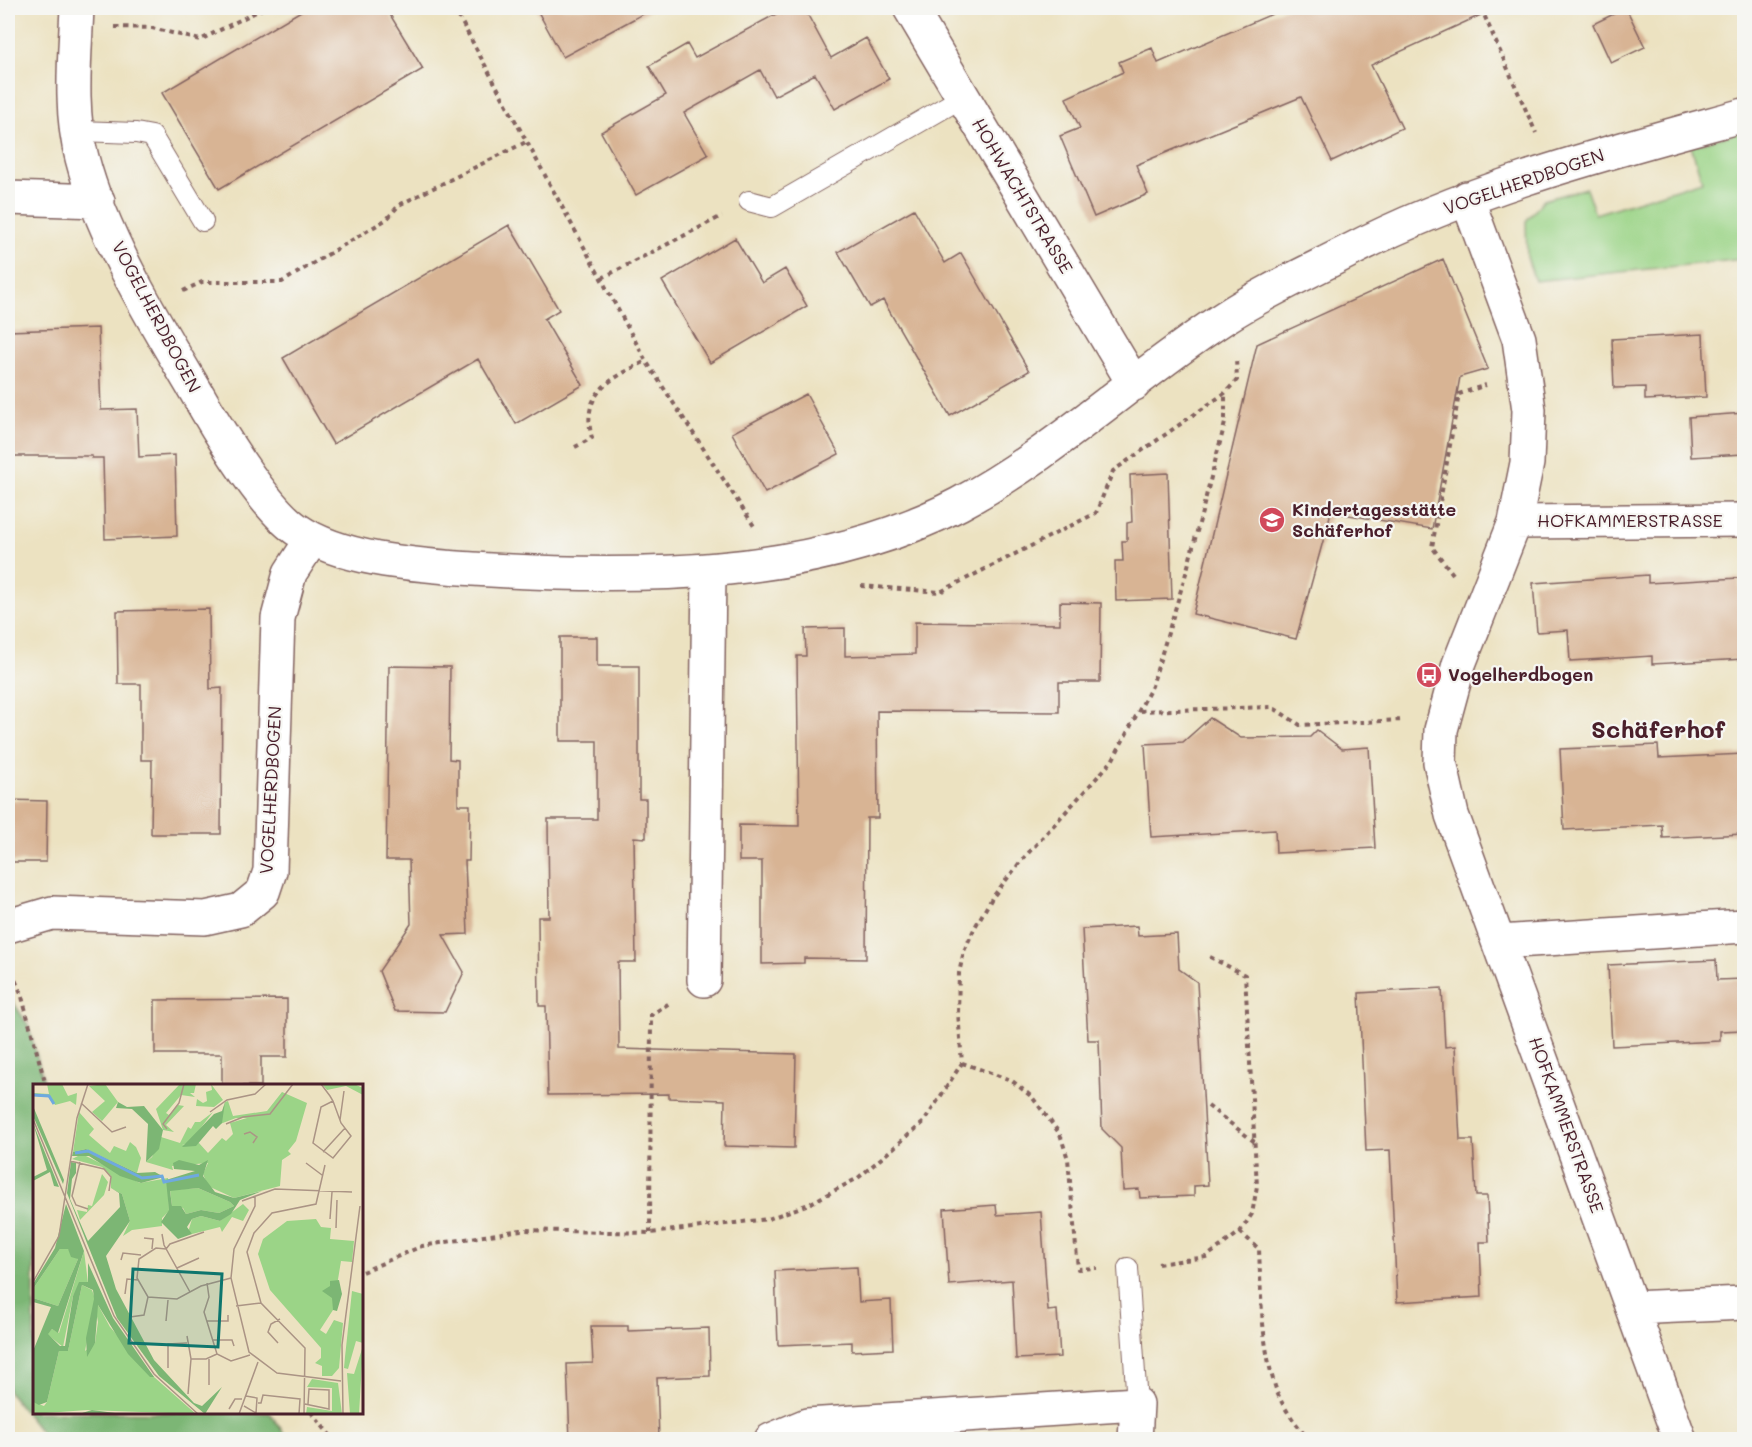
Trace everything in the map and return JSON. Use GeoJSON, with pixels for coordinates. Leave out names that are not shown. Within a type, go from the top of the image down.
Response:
{"type":"FeatureCollection","features":[{"type":"Feature","properties":{"kind":"street","name":"HOHWACHTSTRASSE"},"geometry":{"type":"LineString","coordinates":[[910,8],[1134,384]]}},
{"type":"Feature","properties":{"kind":"street","name":"VOGELHERDBOGEN"},"geometry":{"type":"LineString","coordinates":[[76,16],[75,104],[81,157],[98,201],[148,310],[203,404],[273,507],[293,527],[312,538],[356,553],[404,564],[521,571],[641,574],[709,572],[792,558],[884,536],[954,506],[1022,468],[1226,316],[1354,248],[1467,198],[1553,170],[1744,115]]}},
{"type":"Feature","properties":{"kind":"street"},"geometry":{"type":"LineString","coordinates":[[8,198],[98,201]]}},
{"type":"Feature","properties":{"kind":"street","name":"HOFKAMMERSTRASSE"},"geometry":{"type":"LineString","coordinates":[[1467,198],[1519,339],[1529,410],[1527,463],[1515,522],[1459,664],[1441,730],[1440,762],[1452,815],[1680,1440]]}},
{"type":"Feature","properties":{"kind":"street","name":"HOFKAMMERSTRASSE"},"geometry":{"type":"LineString","coordinates":[[1515,522],[1744,520]]}},
{"type":"Feature","properties":{"kind":"street","name":"VOGELHERDBOGEN"},"geometry":{"type":"LineString","coordinates":[[8,926],[52,913],[205,918],[241,910],[263,892],[270,871],[278,618],[290,573],[312,538]]}},
{"type":"Feature","properties":{"kind":"street"},"geometry":{"type":"LineString","coordinates":[[704,980],[709,572]]}},
{"type":"Feature","properties":{"kind":"street"},"geometry":{"type":"LineString","coordinates":[[1500,942],[1744,926]]}},
{"type":"Feature","properties":{"kind":"street"},"geometry":{"type":"LineString","coordinates":[[1632,1308],[1744,1303]]}},
{"type":"Feature","properties":{"kind":"street"},"geometry":{"type":"LineString","coordinates":[[771,1440],[807,1425],[1137,1404],[1135,1440]]}},
{"type":"Feature","properties":{"kind":"lane"},"geometry":{"type":"LineString","coordinates":[[749,201],[772,207],[963,97]]}},
{"type":"Feature","properties":{"kind":"lane"},"geometry":{"type":"LineString","coordinates":[[78,131],[136,133],[152,136],[203,221]]}},
{"type":"Feature","properties":{"kind":"lane"},"geometry":{"type":"LineString","coordinates":[[1128,1268],[1137,1404]]}},
{"type":"Feature","properties":{"kind":"path"},"geometry":{"type":"LineString","coordinates":[[76,16],[152,28],[200,40],[264,8]]}},
{"type":"Feature","properties":{"kind":"path"},"geometry":{"type":"LineString","coordinates":[[456,8],[646,361],[748,518],[792,558],[827,584],[940,592],[1096,513],[1113,471],[1225,393],[1237,380],[1236,351],[1226,316]]}},
{"type":"Feature","properties":{"kind":"path"},"geometry":{"type":"LineString","coordinates":[[1481,8],[1553,170]]}},
{"type":"Feature","properties":{"kind":"path"},"geometry":{"type":"LineString","coordinates":[[148,310],[202,282],[282,282],[387,219],[399,204],[528,141]]}},
{"type":"Feature","properties":{"kind":"path"},"geometry":{"type":"LineString","coordinates":[[602,278],[749,201]]}},
{"type":"Feature","properties":{"kind":"path"},"geometry":{"type":"LineString","coordinates":[[575,447],[592,438],[589,424],[594,397],[610,380],[646,361]]}},
{"type":"Feature","properties":{"kind":"path"},"geometry":{"type":"LineString","coordinates":[[1480,607],[1432,547],[1459,394],[1525,372]]}},
{"type":"Feature","properties":{"kind":"path"},"geometry":{"type":"LineString","coordinates":[[363,1272],[422,1246],[521,1230],[650,1233],[768,1219],[809,1204],[858,1178],[924,1122],[962,1063],[958,1013],[959,973],[964,951],[975,927],[992,898],[1021,861],[1112,761],[1152,686],[1187,570],[1225,423],[1225,393]]}},
{"type":"Feature","properties":{"kind":"path"},"geometry":{"type":"LineString","coordinates":[[1140,711],[1272,707],[1300,725],[1407,720],[1441,730]]}},
{"type":"Feature","properties":{"kind":"path"},"geometry":{"type":"LineString","coordinates":[[962,1063],[1011,1080],[1032,1097],[1060,1134],[1068,1160],[1078,1269],[1128,1268],[1206,1257],[1240,1232],[1252,1214],[1257,1186],[1245,975],[1206,955]]}},
{"type":"Feature","properties":{"kind":"path"},"geometry":{"type":"LineString","coordinates":[[8,964],[21,993],[45,1084]]}},
{"type":"Feature","properties":{"kind":"path"},"geometry":{"type":"LineString","coordinates":[[650,1233],[651,1015],[704,980]]}},
{"type":"Feature","properties":{"kind":"path"},"geometry":{"type":"LineString","coordinates":[[1208,1106],[1256,1143]]}},
{"type":"Feature","properties":{"kind":"path"},"geometry":{"type":"LineString","coordinates":[[1240,1232],[1259,1249],[1266,1344],[1276,1389],[1293,1420],[1309,1440]]}},
{"type":"Feature","properties":{"kind":"path"},"geometry":{"type":"LineString","coordinates":[[312,1414],[334,1440]]}},
{"type":"Feature","properties":{"kind":"green space"},"geometry":{"type":"Polygon","coordinates":[[[1744,131],[1744,259],[1535,281],[1527,257],[1526,221],[1544,200],[1586,188],[1595,214],[1702,181],[1691,146],[1744,131]]]}},
{"type":"Feature","properties":{"kind":"green space"},"geometry":{"type":"Polygon","coordinates":[[[8,994],[28,1025],[45,1084],[33,1084],[33,1414],[271,1414],[288,1439],[46,1439],[8,1391],[8,994]]]}},
{"type":"Feature","properties":{"kind":"building"},"geometry":{"type":"Polygon","coordinates":[[[306,8],[386,8],[423,69],[219,189],[162,93],[306,8]]]}},
{"type":"Feature","properties":{"kind":"building"},"geometry":{"type":"Polygon","coordinates":[[[536,8],[654,8],[563,57],[536,8]]]}},
{"type":"Feature","properties":{"kind":"building"},"geometry":{"type":"Polygon","coordinates":[[[787,8],[804,8],[831,58],[866,38],[889,79],[835,109],[815,74],[774,96],[760,70],[684,113],[708,155],[636,195],[601,132],[666,95],[649,66],[687,44],[695,58],[787,8]]]}},
{"type":"Feature","properties":{"kind":"building"},"geometry":{"type":"Polygon","coordinates":[[[1286,8],[1496,8],[1371,65],[1402,128],[1332,161],[1301,97],[1136,165],[1148,194],[1094,217],[1060,136],[1080,128],[1066,98],[1123,72],[1119,62],[1152,48],[1158,63],[1286,8]]]}},
{"type":"Feature","properties":{"kind":"building"},"geometry":{"type":"Polygon","coordinates":[[[1626,8],[1645,47],[1611,63],[1593,24],[1626,8]]]}},
{"type":"Feature","properties":{"kind":"building"},"geometry":{"type":"Polygon","coordinates":[[[914,209],[945,263],[961,253],[1029,371],[950,416],[883,300],[870,307],[838,252],[914,209]]]}},
{"type":"Feature","properties":{"kind":"building"},"geometry":{"type":"Polygon","coordinates":[[[509,225],[559,310],[544,319],[583,385],[516,424],[478,359],[333,444],[283,358],[509,225]]]}},
{"type":"Feature","properties":{"kind":"building"},"geometry":{"type":"Polygon","coordinates":[[[735,238],[762,283],[785,269],[807,306],[710,363],[662,281],[735,238]]]}},
{"type":"Feature","properties":{"kind":"building","name":"Kindertagesstätte Schäferhof"},"geometry":{"type":"Polygon","coordinates":[[[1443,259],[1488,369],[1460,377],[1432,529],[1331,512],[1296,639],[1193,614],[1257,344],[1443,259]]]}},
{"type":"Feature","properties":{"kind":"building"},"geometry":{"type":"Polygon","coordinates":[[[98,328],[101,410],[137,409],[139,457],[175,455],[177,536],[105,539],[103,458],[8,456],[8,331],[98,328]]]}},
{"type":"Feature","properties":{"kind":"building"},"geometry":{"type":"Polygon","coordinates":[[[1703,334],[1706,397],[1645,400],[1645,387],[1614,388],[1612,339],[1703,334]]]}},
{"type":"Feature","properties":{"kind":"building"},"geometry":{"type":"Polygon","coordinates":[[[806,394],[839,454],[765,493],[732,433],[806,394]]]}},
{"type":"Feature","properties":{"kind":"building"},"geometry":{"type":"Polygon","coordinates":[[[1744,413],[1744,454],[1691,457],[1689,417],[1744,413]]]}},
{"type":"Feature","properties":{"kind":"building"},"geometry":{"type":"Polygon","coordinates":[[[1168,473],[1172,599],[1116,601],[1115,561],[1123,561],[1122,541],[1127,541],[1127,523],[1132,522],[1130,475],[1168,473]]]}},
{"type":"Feature","properties":{"kind":"building"},"geometry":{"type":"Polygon","coordinates":[[[1648,575],[1648,583],[1739,578],[1744,659],[1652,664],[1652,656],[1570,661],[1568,630],[1537,632],[1533,583],[1648,575]]]}},
{"type":"Feature","properties":{"kind":"building"},"geometry":{"type":"Polygon","coordinates":[[[1060,602],[1101,603],[1100,682],[1059,682],[1059,712],[877,711],[878,818],[867,818],[866,959],[804,958],[804,963],[762,964],[762,861],[739,861],[739,825],[799,826],[797,656],[806,656],[805,629],[845,628],[845,656],[915,654],[915,622],[1060,624],[1060,602]]]}},
{"type":"Feature","properties":{"kind":"building"},"geometry":{"type":"Polygon","coordinates":[[[209,609],[210,689],[222,688],[221,834],[151,834],[152,760],[141,760],[141,684],[118,684],[117,611],[209,609]]]}},
{"type":"Feature","properties":{"kind":"building"},"geometry":{"type":"Polygon","coordinates":[[[560,637],[597,637],[597,666],[639,666],[639,799],[646,799],[646,838],[634,837],[636,962],[618,962],[619,1049],[796,1054],[794,1148],[724,1146],[725,1100],[669,1098],[669,1094],[548,1095],[546,1006],[539,1006],[538,917],[549,917],[548,819],[597,819],[597,741],[560,741],[560,637]]]}},
{"type":"Feature","properties":{"kind":"building"},"geometry":{"type":"Polygon","coordinates":[[[389,666],[450,667],[449,759],[458,760],[458,805],[470,805],[469,861],[465,861],[468,934],[443,935],[464,972],[445,1012],[395,1011],[379,971],[411,924],[409,860],[386,860],[389,666]]]}},
{"type":"Feature","properties":{"kind":"building"},"geometry":{"type":"Polygon","coordinates":[[[1210,718],[1241,738],[1310,737],[1317,730],[1342,749],[1369,747],[1375,848],[1276,853],[1275,830],[1151,837],[1145,744],[1183,742],[1210,718]]]}},
{"type":"Feature","properties":{"kind":"building"},"geometry":{"type":"Polygon","coordinates":[[[1658,745],[1659,758],[1744,754],[1744,834],[1663,838],[1662,825],[1564,830],[1560,749],[1658,745]]]}},
{"type":"Feature","properties":{"kind":"building"},"geometry":{"type":"Polygon","coordinates":[[[8,800],[47,801],[46,862],[8,862],[8,800]]]}},
{"type":"Feature","properties":{"kind":"building"},"geometry":{"type":"Polygon","coordinates":[[[1137,926],[1138,936],[1177,934],[1179,969],[1197,982],[1208,1185],[1194,1186],[1194,1196],[1140,1198],[1139,1189],[1123,1190],[1121,1148],[1102,1129],[1099,1040],[1088,1040],[1082,929],[1137,926]]]}},
{"type":"Feature","properties":{"kind":"building"},"geometry":{"type":"Polygon","coordinates":[[[1716,960],[1717,980],[1744,979],[1744,1030],[1720,1031],[1720,1041],[1612,1046],[1608,965],[1716,960]]]}},
{"type":"Feature","properties":{"kind":"building"},"geometry":{"type":"Polygon","coordinates":[[[1442,988],[1445,1047],[1455,1046],[1460,1140],[1473,1140],[1476,1196],[1487,1196],[1489,1242],[1480,1242],[1482,1297],[1397,1302],[1390,1150],[1366,1151],[1359,993],[1442,988]]]}},
{"type":"Feature","properties":{"kind":"building"},"geometry":{"type":"Polygon","coordinates":[[[287,999],[287,1057],[261,1057],[261,1084],[222,1084],[222,1054],[155,1054],[155,1000],[287,999]]]}},
{"type":"Feature","properties":{"kind":"building"},"geometry":{"type":"Polygon","coordinates":[[[996,1205],[997,1215],[1041,1212],[1048,1311],[1057,1310],[1060,1357],[1016,1359],[1012,1280],[949,1285],[944,1209],[996,1205]]]}},
{"type":"Feature","properties":{"kind":"building"},"geometry":{"type":"Polygon","coordinates":[[[857,1267],[859,1302],[891,1300],[893,1349],[852,1351],[852,1342],[778,1345],[775,1271],[857,1267]]]}},
{"type":"Feature","properties":{"kind":"building"},"geometry":{"type":"Polygon","coordinates":[[[591,1326],[628,1326],[628,1331],[709,1328],[710,1376],[657,1378],[659,1439],[570,1440],[567,1364],[593,1363],[591,1326]]]}},
{"type":"Feature","properties":{"kind":"place","name":"Kindertagesstätte Schäferhof"},"geometry":{"type":"Point","coordinates":[1272,520]}},
{"type":"Feature","properties":{"kind":"place","name":"Vogelherdbogen"},"geometry":{"type":"Point","coordinates":[1429,675]}},
{"type":"Feature","properties":{"kind":"district","name":"Schäferhof"},"geometry":{"type":"Point","coordinates":[1658,730]}}]}
